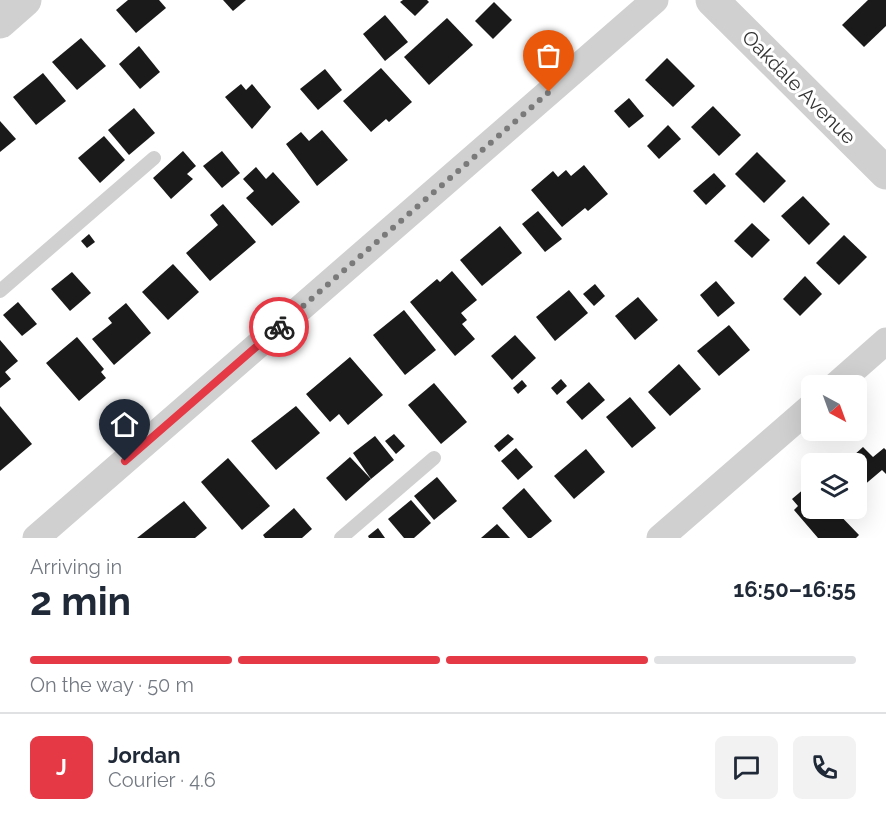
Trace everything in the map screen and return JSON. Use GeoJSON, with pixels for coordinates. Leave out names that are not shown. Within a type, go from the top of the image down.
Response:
{"type":"FeatureCollection","features":[{"type":"Feature","properties":{"kind":"street"},"geometry":{"type":"LineString","coordinates":[[0,22],[25,0]]}},
{"type":"Feature","properties":{"kind":"street"},"geometry":{"type":"LineString","coordinates":[[36,538],[655,0]]}},
{"type":"Feature","properties":{"kind":"street","name":"Oakdale Avenue"},"geometry":{"type":"LineString","coordinates":[[712,0],[886,173]]}},
{"type":"Feature","properties":{"kind":"street"},"geometry":{"type":"LineString","coordinates":[[847,375],[886,341]]}},
{"type":"Feature","properties":{"kind":"street"},"geometry":{"type":"LineString","coordinates":[[660,538],[801,416]]}},
{"type":"Feature","properties":{"kind":"lane"},"geometry":{"type":"LineString","coordinates":[[0,291],[154,158]]}},
{"type":"Feature","properties":{"kind":"lane"},"geometry":{"type":"LineString","coordinates":[[341,538],[434,458]]}},
{"type":"Feature","properties":{"kind":"building"},"geometry":{"type":"Polygon","coordinates":[[[128,0],[159,0],[166,8],[136,33],[116,10],[128,0]]]}},
{"type":"Feature","properties":{"kind":"building"},"geometry":{"type":"Polygon","coordinates":[[[223,0],[246,0],[233,11],[223,0]]]}},
{"type":"Feature","properties":{"kind":"building"},"geometry":{"type":"Polygon","coordinates":[[[427,0],[429,2],[415,16],[400,2],[427,0]]]}},
{"type":"Feature","properties":{"kind":"building"},"geometry":{"type":"Polygon","coordinates":[[[868,0],[886,0],[886,26],[864,47],[842,25],[868,0]]]}},
{"type":"Feature","properties":{"kind":"building"},"geometry":{"type":"Polygon","coordinates":[[[494,2],[512,20],[493,39],[475,21],[494,2]]]}},
{"type":"Feature","properties":{"kind":"building"},"geometry":{"type":"Polygon","coordinates":[[[385,15],[408,42],[385,61],[363,34],[385,15]]]}},
{"type":"Feature","properties":{"kind":"building"},"geometry":{"type":"Polygon","coordinates":[[[447,18],[473,45],[429,85],[404,57],[447,18]]]}},
{"type":"Feature","properties":{"kind":"building"},"geometry":{"type":"Polygon","coordinates":[[[81,38],[106,66],[77,90],[52,62],[81,38]]]}},
{"type":"Feature","properties":{"kind":"building"},"geometry":{"type":"Polygon","coordinates":[[[139,46],[160,72],[140,89],[119,64],[139,46]]]}},
{"type":"Feature","properties":{"kind":"building"},"geometry":{"type":"Polygon","coordinates":[[[667,58],[695,86],[673,107],[645,80],[667,58]]]}},
{"type":"Feature","properties":{"kind":"building"},"geometry":{"type":"Polygon","coordinates":[[[381,68],[412,102],[389,122],[386,119],[371,132],[343,101],[381,68]]]}},
{"type":"Feature","properties":{"kind":"building"},"geometry":{"type":"Polygon","coordinates":[[[325,69],[342,90],[318,110],[300,89],[325,69]]]}},
{"type":"Feature","properties":{"kind":"building"},"geometry":{"type":"Polygon","coordinates":[[[43,73],[66,101],[36,125],[13,97],[43,73]]]}},
{"type":"Feature","properties":{"kind":"building"},"geometry":{"type":"Polygon","coordinates":[[[241,84],[246,90],[252,84],[271,107],[252,129],[225,97],[241,84]]]}},
{"type":"Feature","properties":{"kind":"building"},"geometry":{"type":"Polygon","coordinates":[[[629,98],[644,116],[629,128],[614,111],[629,98]]]}},
{"type":"Feature","properties":{"kind":"building"},"geometry":{"type":"Polygon","coordinates":[[[713,106],[741,135],[719,156],[691,127],[713,106]]]}},
{"type":"Feature","properties":{"kind":"building"},"geometry":{"type":"Polygon","coordinates":[[[134,108],[155,133],[129,155],[108,130],[134,108]]]}},
{"type":"Feature","properties":{"kind":"building"},"geometry":{"type":"Polygon","coordinates":[[[0,121],[16,139],[0,152],[0,121]]]}},
{"type":"Feature","properties":{"kind":"building"},"geometry":{"type":"Polygon","coordinates":[[[668,125],[681,139],[659,159],[647,146],[668,125]]]}},
{"type":"Feature","properties":{"kind":"building"},"geometry":{"type":"Polygon","coordinates":[[[322,130],[348,160],[317,186],[286,144],[301,132],[309,141],[322,130]]]}},
{"type":"Feature","properties":{"kind":"building"},"geometry":{"type":"Polygon","coordinates":[[[104,136],[125,160],[100,183],[78,158],[104,136]]]}},
{"type":"Feature","properties":{"kind":"building"},"geometry":{"type":"Polygon","coordinates":[[[183,151],[196,166],[187,174],[193,179],[171,199],[153,178],[183,151]]]}},
{"type":"Feature","properties":{"kind":"building"},"geometry":{"type":"Polygon","coordinates":[[[222,151],[240,173],[222,188],[203,166],[222,151]]]}},
{"type":"Feature","properties":{"kind":"building"},"geometry":{"type":"Polygon","coordinates":[[[757,152],[786,181],[764,203],[735,174],[757,152]]]}},
{"type":"Feature","properties":{"kind":"building"},"geometry":{"type":"Polygon","coordinates":[[[584,165],[608,194],[588,211],[585,208],[562,227],[531,190],[553,171],[558,177],[566,170],[571,176],[584,165]]]}},
{"type":"Feature","properties":{"kind":"building"},"geometry":{"type":"Polygon","coordinates":[[[256,167],[266,179],[273,172],[300,202],[272,226],[246,198],[254,191],[243,179],[256,167]]]}},
{"type":"Feature","properties":{"kind":"building"},"geometry":{"type":"Polygon","coordinates":[[[714,173],[726,186],[706,205],[693,191],[714,173]]]}},
{"type":"Feature","properties":{"kind":"building"},"geometry":{"type":"Polygon","coordinates":[[[803,196],[830,224],[809,245],[781,216],[803,196]]]}},
{"type":"Feature","properties":{"kind":"building"},"geometry":{"type":"Polygon","coordinates":[[[223,204],[256,242],[210,281],[186,253],[218,225],[210,215],[223,204]]]}},
{"type":"Feature","properties":{"kind":"building"},"geometry":{"type":"Polygon","coordinates":[[[538,211],[562,239],[545,252],[522,224],[538,211]]]}},
{"type":"Feature","properties":{"kind":"building"},"geometry":{"type":"Polygon","coordinates":[[[752,223],[770,240],[752,258],[734,241],[752,223]]]}},
{"type":"Feature","properties":{"kind":"building"},"geometry":{"type":"Polygon","coordinates":[[[500,226],[522,253],[482,286],[460,260],[500,226]]]}},
{"type":"Feature","properties":{"kind":"building"},"geometry":{"type":"Polygon","coordinates":[[[89,234],[95,242],[87,248],[81,241],[89,234]]]}},
{"type":"Feature","properties":{"kind":"building"},"geometry":{"type":"Polygon","coordinates":[[[844,235],[867,257],[839,285],[816,263],[844,235]]]}},
{"type":"Feature","properties":{"kind":"building"},"geometry":{"type":"Polygon","coordinates":[[[173,264],[199,292],[168,320],[142,292],[173,264]]]}},
{"type":"Feature","properties":{"kind":"building"},"geometry":{"type":"Polygon","coordinates":[[[452,271],[477,300],[461,313],[467,320],[462,324],[475,339],[455,356],[410,302],[437,279],[440,282],[452,271]]]}},
{"type":"Feature","properties":{"kind":"building"},"geometry":{"type":"Polygon","coordinates":[[[72,272],[91,293],[70,311],[51,289],[72,272]]]}},
{"type":"Feature","properties":{"kind":"building"},"geometry":{"type":"Polygon","coordinates":[[[805,276],[822,294],[800,316],[783,299],[805,276]]]}},
{"type":"Feature","properties":{"kind":"building"},"geometry":{"type":"Polygon","coordinates":[[[716,281],[735,303],[718,317],[700,295],[716,281]]]}},
{"type":"Feature","properties":{"kind":"building"},"geometry":{"type":"Polygon","coordinates":[[[595,284],[605,296],[594,306],[583,294],[595,284]]]}},
{"type":"Feature","properties":{"kind":"building"},"geometry":{"type":"Polygon","coordinates":[[[569,290],[588,313],[555,341],[536,317],[569,290]]]}},
{"type":"Feature","properties":{"kind":"building"},"geometry":{"type":"Polygon","coordinates":[[[638,297],[658,320],[635,340],[615,316],[638,297]]]}},
{"type":"Feature","properties":{"kind":"building"},"geometry":{"type":"Polygon","coordinates":[[[18,302],[37,324],[22,336],[3,315],[18,302]]]}},
{"type":"Feature","properties":{"kind":"building"},"geometry":{"type":"Polygon","coordinates":[[[126,303],[151,333],[114,365],[92,339],[112,323],[108,318],[126,303]]]}},
{"type":"Feature","properties":{"kind":"building"},"geometry":{"type":"Polygon","coordinates":[[[404,310],[436,350],[405,375],[373,335],[404,310]]]}},
{"type":"Feature","properties":{"kind":"building"},"geometry":{"type":"Polygon","coordinates":[[[729,325],[750,350],[719,376],[697,351],[729,325]]]}},
{"type":"Feature","properties":{"kind":"building"},"geometry":{"type":"Polygon","coordinates":[[[515,335],[536,358],[512,380],[491,356],[515,335]]]}},
{"type":"Feature","properties":{"kind":"building"},"geometry":{"type":"Polygon","coordinates":[[[77,337],[104,369],[101,372],[106,378],[79,401],[46,363],[77,337]]]}},
{"type":"Feature","properties":{"kind":"building"},"geometry":{"type":"Polygon","coordinates":[[[0,340],[18,361],[5,372],[11,379],[0,388],[0,340]]]}},
{"type":"Feature","properties":{"kind":"building"},"geometry":{"type":"Polygon","coordinates":[[[350,357],[383,395],[348,425],[339,414],[330,422],[306,394],[350,357]]]}},
{"type":"Feature","properties":{"kind":"building"},"geometry":{"type":"Polygon","coordinates":[[[679,364],[701,389],[670,416],[648,392],[679,364]]]}},
{"type":"Feature","properties":{"kind":"building"},"geometry":{"type":"Polygon","coordinates":[[[561,379],[567,386],[557,395],[551,388],[561,379]]]}},
{"type":"Feature","properties":{"kind":"building"},"geometry":{"type":"Polygon","coordinates":[[[522,380],[527,386],[518,394],[513,388],[522,380]]]}},
{"type":"Feature","properties":{"kind":"building"},"geometry":{"type":"Polygon","coordinates":[[[589,382],[605,400],[582,420],[566,402],[589,382]]]}},
{"type":"Feature","properties":{"kind":"building"},"geometry":{"type":"Polygon","coordinates":[[[434,383],[467,422],[441,444],[408,405],[434,383]]]}},
{"type":"Feature","properties":{"kind":"building"},"geometry":{"type":"Polygon","coordinates":[[[630,397],[656,428],[632,448],[606,417],[630,397]]]}},
{"type":"Feature","properties":{"kind":"building"},"geometry":{"type":"Polygon","coordinates":[[[0,406],[32,444],[0,471],[0,406]]]}},
{"type":"Feature","properties":{"kind":"building"},"geometry":{"type":"Polygon","coordinates":[[[296,406],[320,433],[276,470],[251,441],[296,406]]]}},
{"type":"Feature","properties":{"kind":"building"},"geometry":{"type":"Polygon","coordinates":[[[394,434],[405,446],[396,454],[385,441],[394,434]]]}},
{"type":"Feature","properties":{"kind":"building"},"geometry":{"type":"Polygon","coordinates":[[[508,434],[514,439],[499,452],[494,446],[508,434]]]}},
{"type":"Feature","properties":{"kind":"building"},"geometry":{"type":"Polygon","coordinates":[[[375,436],[394,460],[371,479],[353,453],[375,436]]]}},
{"type":"Feature","properties":{"kind":"building"},"geometry":{"type":"Polygon","coordinates":[[[863,447],[873,457],[884,448],[886,450],[886,474],[882,470],[867,483],[867,453],[856,453],[863,447]]]}},
{"type":"Feature","properties":{"kind":"building"},"geometry":{"type":"Polygon","coordinates":[[[516,448],[533,467],[518,480],[501,461],[516,448]]]}},
{"type":"Feature","properties":{"kind":"building"},"geometry":{"type":"Polygon","coordinates":[[[586,449],[605,472],[574,499],[554,476],[586,449]]]}},
{"type":"Feature","properties":{"kind":"building"},"geometry":{"type":"Polygon","coordinates":[[[350,457],[371,479],[346,501],[326,478],[350,457]]]}},
{"type":"Feature","properties":{"kind":"building"},"geometry":{"type":"Polygon","coordinates":[[[228,458],[270,506],[242,530],[201,482],[228,458]]]}},
{"type":"Feature","properties":{"kind":"building"},"geometry":{"type":"Polygon","coordinates":[[[437,477],[457,501],[434,520],[414,496],[437,477]]]}},
{"type":"Feature","properties":{"kind":"building"},"geometry":{"type":"Polygon","coordinates":[[[524,488],[552,521],[531,538],[528,538],[502,508],[524,488]]]}},
{"type":"Feature","properties":{"kind":"building"},"geometry":{"type":"Polygon","coordinates":[[[801,491],[801,518],[794,510],[798,506],[792,499],[801,491]]]}},
{"type":"Feature","properties":{"kind":"building"},"geometry":{"type":"Polygon","coordinates":[[[411,500],[431,523],[414,538],[404,538],[388,519],[411,500]]]}},
{"type":"Feature","properties":{"kind":"building"},"geometry":{"type":"Polygon","coordinates":[[[184,501],[207,528],[195,538],[137,538],[184,501]]]}},
{"type":"Feature","properties":{"kind":"building"},"geometry":{"type":"Polygon","coordinates":[[[294,508],[312,529],[302,538],[265,538],[263,535],[294,508]]]}},
{"type":"Feature","properties":{"kind":"building"},"geometry":{"type":"Polygon","coordinates":[[[802,519],[844,519],[859,535],[856,538],[818,538],[802,519]]]}},
{"type":"Feature","properties":{"kind":"building"},"geometry":{"type":"Polygon","coordinates":[[[497,524],[510,538],[481,538],[497,524]]]}},
{"type":"Feature","properties":{"kind":"building"},"geometry":{"type":"Polygon","coordinates":[[[378,528],[385,538],[369,538],[368,536],[378,528]]]}},
{"type":"Feature","properties":{"kind":"way so far"},"geometry":{"type":"LineString","coordinates":[[279,327],[549,92]]}},
{"type":"Feature","properties":{"kind":"route"},"geometry":{"type":"LineString","coordinates":[[125,461],[279,327]]}}]}
